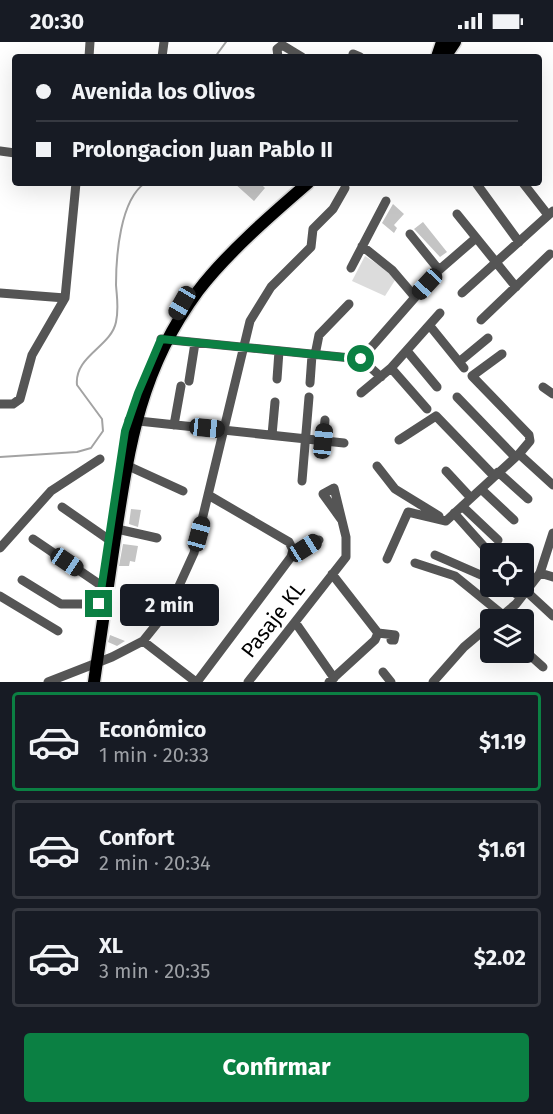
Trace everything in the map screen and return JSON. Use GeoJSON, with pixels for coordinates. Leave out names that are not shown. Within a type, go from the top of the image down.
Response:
{"type":"FeatureCollection","features":[{"type":"Feature","properties":{"kind":"main road"},"geometry":{"type":"LineString","coordinates":[[87,682],[93,665],[112,534],[120,452],[164,339],[182,303],[201,277],[257,218],[294,186]]}},
{"type":"Feature","properties":{"kind":"main road"},"geometry":{"type":"LineString","coordinates":[[164,339],[204,284],[263,224],[305,186]]}},
{"type":"Feature","properties":{"kind":"main road"},"geometry":{"type":"LineString","coordinates":[[94,682],[94,604],[102,585],[126,465],[132,420]]}},
{"type":"Feature","properties":{"kind":"street"},"geometry":{"type":"LineString","coordinates":[[277,53],[282,45],[297,54]]}},
{"type":"Feature","properties":{"kind":"street"},"geometry":{"type":"LineString","coordinates":[[0,404],[14,404],[20,399],[32,355],[65,298],[76,186]]}},
{"type":"Feature","properties":{"kind":"street"},"geometry":{"type":"LineString","coordinates":[[478,186],[519,243]]}},
{"type":"Feature","properties":{"kind":"street"},"geometry":{"type":"LineString","coordinates":[[462,293],[551,213],[526,186]]}},
{"type":"Feature","properties":{"kind":"street"},"geometry":{"type":"LineString","coordinates":[[48,682],[93,665],[143,641],[158,626],[173,601],[194,553],[210,495],[242,347],[250,321],[260,302],[310,247],[311,232],[333,209],[345,188]]}},
{"type":"Feature","properties":{"kind":"street"},"geometry":{"type":"LineString","coordinates":[[351,268],[386,201]]}},
{"type":"Feature","properties":{"kind":"street"},"geometry":{"type":"LineString","coordinates":[[457,214],[516,287]]}},
{"type":"Feature","properties":{"kind":"street"},"geometry":{"type":"LineString","coordinates":[[410,234],[439,270]]}},
{"type":"Feature","properties":{"kind":"street"},"geometry":{"type":"LineString","coordinates":[[361,359],[439,270],[476,238]]}},
{"type":"Feature","properties":{"kind":"street"},"geometry":{"type":"LineString","coordinates":[[362,246],[392,270],[415,297]]}},
{"type":"Feature","properties":{"kind":"street"},"geometry":{"type":"LineString","coordinates":[[481,320],[550,254]]}},
{"type":"Feature","properties":{"kind":"street"},"geometry":{"type":"LineString","coordinates":[[0,292],[65,298]]}},
{"type":"Feature","properties":{"kind":"street"},"geometry":{"type":"LineString","coordinates":[[310,383],[313,355],[319,335],[349,304]]}},
{"type":"Feature","properties":{"kind":"street"},"geometry":{"type":"LineString","coordinates":[[361,393],[391,368],[440,313]]}},
{"type":"Feature","properties":{"kind":"street"},"geometry":{"type":"LineString","coordinates":[[430,326],[462,365],[488,338]]}},
{"type":"Feature","properties":{"kind":"street"},"geometry":{"type":"LineString","coordinates":[[164,339],[361,359],[381,377]]}},
{"type":"Feature","properties":{"kind":"street"},"geometry":{"type":"LineString","coordinates":[[174,425],[195,343]]}},
{"type":"Feature","properties":{"kind":"street"},"geometry":{"type":"LineString","coordinates":[[278,379],[279,351]]}},
{"type":"Feature","properties":{"kind":"street"},"geometry":{"type":"LineString","coordinates":[[407,351],[437,387]]}},
{"type":"Feature","properties":{"kind":"street"},"geometry":{"type":"LineString","coordinates":[[446,521],[517,456],[530,441],[529,435],[472,376],[502,354]]}},
{"type":"Feature","properties":{"kind":"street"},"geometry":{"type":"LineString","coordinates":[[391,368],[427,409]]}},
{"type":"Feature","properties":{"kind":"street"},"geometry":{"type":"LineString","coordinates":[[543,387],[553,394]]}},
{"type":"Feature","properties":{"kind":"street"},"geometry":{"type":"LineString","coordinates":[[457,397],[517,456],[553,484]]}},
{"type":"Feature","properties":{"kind":"street"},"geometry":{"type":"LineString","coordinates":[[302,481],[309,398]]}},
{"type":"Feature","properties":{"kind":"street"},"geometry":{"type":"LineString","coordinates":[[272,435],[275,402]]}},
{"type":"Feature","properties":{"kind":"street"},"geometry":{"type":"LineString","coordinates":[[399,441],[436,416],[496,474],[528,499]]}},
{"type":"Feature","properties":{"kind":"street"},"geometry":{"type":"LineString","coordinates":[[132,420],[344,443]]}},
{"type":"Feature","properties":{"kind":"street"},"geometry":{"type":"LineString","coordinates":[[323,441],[325,420]]}},
{"type":"Feature","properties":{"kind":"street"},"geometry":{"type":"LineString","coordinates":[[0,548],[51,491],[100,459]]}},
{"type":"Feature","properties":{"kind":"street"},"geometry":{"type":"LineString","coordinates":[[126,465],[183,491]]}},
{"type":"Feature","properties":{"kind":"street"},"geometry":{"type":"LineString","coordinates":[[376,466],[395,489],[446,521]]}},
{"type":"Feature","properties":{"kind":"street"},"geometry":{"type":"LineString","coordinates":[[446,471],[471,498]]}},
{"type":"Feature","properties":{"kind":"street"},"geometry":{"type":"LineString","coordinates":[[481,489],[514,520]]}},
{"type":"Feature","properties":{"kind":"street"},"geometry":{"type":"LineString","coordinates":[[210,495],[290,542],[292,554]]}},
{"type":"Feature","properties":{"kind":"street"},"geometry":{"type":"LineString","coordinates":[[462,506],[498,540]]}},
{"type":"Feature","properties":{"kind":"street"},"geometry":{"type":"LineString","coordinates":[[62,507],[112,534],[157,538]]}},
{"type":"Feature","properties":{"kind":"street"},"geometry":{"type":"LineString","coordinates":[[387,559],[408,512],[446,521]]}},
{"type":"Feature","properties":{"kind":"street"},"geometry":{"type":"LineString","coordinates":[[454,513],[482,543]]}},
{"type":"Feature","properties":{"kind":"street","name":"Pasaje KL"},"geometry":{"type":"LineString","coordinates":[[248,682],[348,552],[341,519]]}},
{"type":"Feature","properties":{"kind":"street"},"geometry":{"type":"LineString","coordinates":[[534,581],[540,573],[553,533]]}},
{"type":"Feature","properties":{"kind":"street"},"geometry":{"type":"LineString","coordinates":[[33,539],[102,585]]}},
{"type":"Feature","properties":{"kind":"street"},"geometry":{"type":"LineString","coordinates":[[143,641],[197,682],[292,554],[320,540]]}},
{"type":"Feature","properties":{"kind":"street"},"geometry":{"type":"LineString","coordinates":[[435,555],[480,575]]}},
{"type":"Feature","properties":{"kind":"street"},"geometry":{"type":"LineString","coordinates":[[415,563],[455,576],[491,609]]}},
{"type":"Feature","properties":{"kind":"street"},"geometry":{"type":"LineString","coordinates":[[540,573],[553,577]]}},
{"type":"Feature","properties":{"kind":"street"},"geometry":{"type":"LineString","coordinates":[[332,574],[378,633],[395,636],[394,640],[391,640]]}},
{"type":"Feature","properties":{"kind":"street"},"geometry":{"type":"LineString","coordinates":[[22,580],[62,604],[94,604]]}},
{"type":"Feature","properties":{"kind":"street"},"geometry":{"type":"LineString","coordinates":[[0,596],[58,631]]}},
{"type":"Feature","properties":{"kind":"street"},"geometry":{"type":"LineString","coordinates":[[508,609],[521,597]]}},
{"type":"Feature","properties":{"kind":"street"},"geometry":{"type":"LineString","coordinates":[[528,597],[553,616]]}},
{"type":"Feature","properties":{"kind":"street"},"geometry":{"type":"LineString","coordinates":[[295,622],[331,680],[375,640],[378,633]]}},
{"type":"Feature","properties":{"kind":"street"},"geometry":{"type":"LineString","coordinates":[[432,682],[464,647],[480,633]]}},
{"type":"Feature","properties":{"kind":"street"},"geometry":{"type":"LineString","coordinates":[[534,659],[543,667]]}},
{"type":"Feature","properties":{"kind":"street"},"geometry":{"type":"LineString","coordinates":[[383,672],[391,682]]}},
{"type":"Feature","properties":{"kind":"shaded area"},"geometry":{"type":"Polygon","coordinates":[[[365,256],[397,277],[385,296],[352,281],[365,256]]]}},
{"type":"Feature","properties":{"kind":"building"},"geometry":{"type":"Polygon","coordinates":[[[237,186],[263,186],[265,188],[254,201],[237,186]]]}},
{"type":"Feature","properties":{"kind":"building"},"geometry":{"type":"Polygon","coordinates":[[[393,204],[404,214],[394,225],[397,228],[394,233],[382,223],[393,204]]]}},
{"type":"Feature","properties":{"kind":"building"},"geometry":{"type":"Polygon","coordinates":[[[423,222],[447,252],[440,257],[414,229],[423,222]]]}},
{"type":"Feature","properties":{"kind":"building"},"geometry":{"type":"Polygon","coordinates":[[[131,509],[141,510],[138,527],[129,524],[131,509]]]}},
{"type":"Feature","properties":{"kind":"building"},"geometry":{"type":"Polygon","coordinates":[[[123,544],[138,546],[135,562],[130,561],[129,566],[119,566],[123,544]]]}},
{"type":"Feature","properties":{"kind":"building"},"geometry":{"type":"Polygon","coordinates":[[[110,635],[125,641],[117,646],[108,642],[110,635]]]}},
{"type":"Feature","properties":{"kind":"waterway"},"geometry":{"type":"LineString","coordinates":[[217,54],[226,42]]}},
{"type":"Feature","properties":{"kind":"waterway"},"geometry":{"type":"LineString","coordinates":[[0,457],[77,452],[91,448],[103,431],[102,419],[77,385],[78,375],[81,366],[113,331],[118,308],[116,273],[121,230],[130,202],[142,186]]}},
{"type":"Feature","properties":{"kind":"route"},"geometry":{"type":"LineString","coordinates":[[99,604],[120,452],[138,393],[161,339],[361,359]]}}]}
